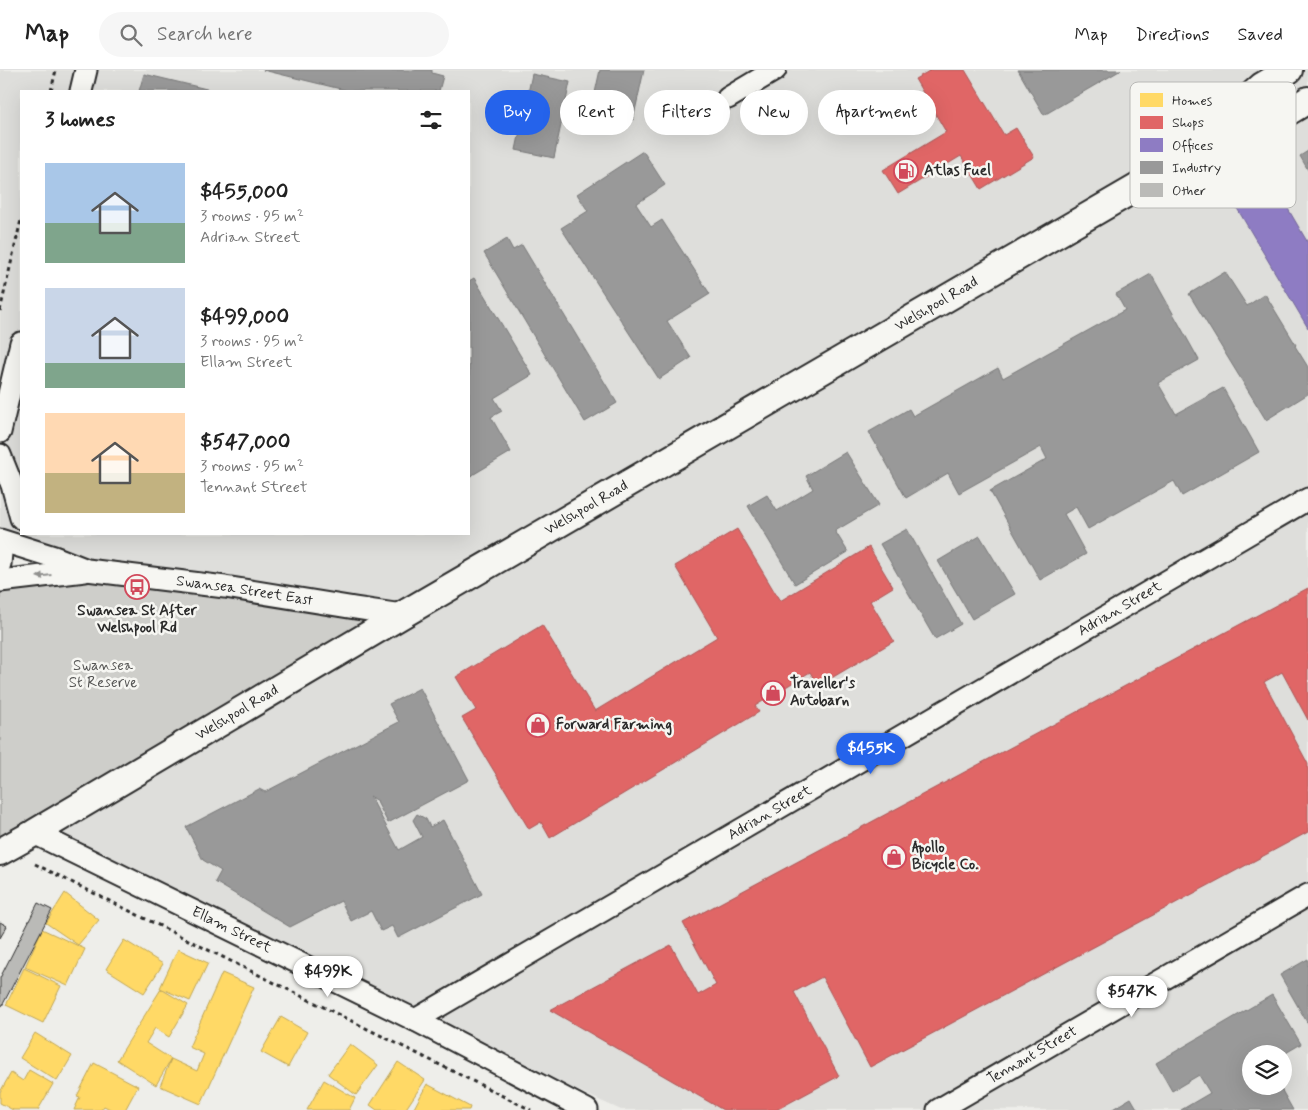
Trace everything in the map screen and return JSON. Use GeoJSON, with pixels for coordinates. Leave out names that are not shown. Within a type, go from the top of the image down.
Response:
{"type":"FeatureCollection","features":[{"type":"Feature","properties":{"kind":"main road","name":"Welshpool Road"},"geometry":{"type":"LineString","coordinates":[[1269,82],[1289,70]]}},
{"type":"Feature","properties":{"kind":"main road","name":"Welshpool Road"},"geometry":{"type":"LineString","coordinates":[[1296,107],[1308,100]]}},
{"type":"Feature","properties":{"kind":"main road","name":"Welshpool Road"},"geometry":{"type":"LineString","coordinates":[[0,852],[402,615],[1130,192]]}},
{"type":"Feature","properties":{"kind":"street"},"geometry":{"type":"LineString","coordinates":[[81,90],[86,70]]}},
{"type":"Feature","properties":{"kind":"street"},"geometry":{"type":"LineString","coordinates":[[730,97],[774,70]]}},
{"type":"Feature","properties":{"kind":"street"},"geometry":{"type":"LineString","coordinates":[[0,432],[20,347]]}},
{"type":"Feature","properties":{"kind":"street"},"geometry":{"type":"LineString","coordinates":[[0,455],[12,485],[20,514]]}},
{"type":"Feature","properties":{"kind":"street","name":"Adrian Street"},"geometry":{"type":"LineString","coordinates":[[415,1020],[1308,499]]}},
{"type":"Feature","properties":{"kind":"street"},"geometry":{"type":"LineString","coordinates":[[30,535],[46,555]]}},
{"type":"Feature","properties":{"kind":"street","name":"Swansea Street East"},"geometry":{"type":"LineString","coordinates":[[0,540],[87,570],[225,587],[402,615]]}},
{"type":"Feature","properties":{"kind":"street"},"geometry":{"type":"LineString","coordinates":[[0,545],[0,564]]}},
{"type":"Feature","properties":{"kind":"street","name":"Swansea Street East"},"geometry":{"type":"LineString","coordinates":[[0,581],[87,570]]}},
{"type":"Feature","properties":{"kind":"street","name":"Ellam Street"},"geometry":{"type":"LineString","coordinates":[[34,833],[415,1020],[587,1110]]}},
{"type":"Feature","properties":{"kind":"street","name":"Tennant Street"},"geometry":{"type":"LineString","coordinates":[[938,1110],[1308,895]]}},
{"type":"Feature","properties":{"kind":"path"},"geometry":{"type":"LineString","coordinates":[[51,90],[56,70]]}},
{"type":"Feature","properties":{"kind":"path"},"geometry":{"type":"LineString","coordinates":[[0,311],[20,224]]}},
{"type":"Feature","properties":{"kind":"path","name":"Ellam Street"},"geometry":{"type":"LineString","coordinates":[[35,864],[532,1110]]}},
{"type":"Feature","properties":{"kind":"shaded area"},"geometry":{"type":"Polygon","coordinates":[[[0,70],[1308,70],[1308,1110],[621,1110],[37,846],[424,614],[0,556],[0,70]]]}},
{"type":"Feature","properties":{"kind":"green space","name":"Swansea St Reserve"},"geometry":{"type":"Polygon","coordinates":[[[93,571],[402,615],[0,852],[0,581],[93,571]]]}},
{"type":"Feature","properties":{"kind":"building: Homes"},"geometry":{"type":"Polygon","coordinates":[[[65,893],[99,920],[78,945],[46,923],[65,893]]]}},
{"type":"Feature","properties":{"kind":"building: Homes"},"geometry":{"type":"Polygon","coordinates":[[[42,929],[85,949],[68,986],[25,967],[42,929]]]}},
{"type":"Feature","properties":{"kind":"building: Homes"},"geometry":{"type":"Polygon","coordinates":[[[124,940],[163,964],[144,993],[106,969],[124,940]]]}},
{"type":"Feature","properties":{"kind":"building: Homes"},"geometry":{"type":"Polygon","coordinates":[[[178,949],[208,963],[190,1001],[160,988],[178,949]]]}},
{"type":"Feature","properties":{"kind":"building: Homes"},"geometry":{"type":"Polygon","coordinates":[[[24,968],[61,986],[43,1023],[6,1005],[24,968]]]}},
{"type":"Feature","properties":{"kind":"building: Homes"},"geometry":{"type":"Polygon","coordinates":[[[222,973],[254,987],[201,1104],[160,1086],[171,1059],[197,1071],[204,1054],[189,1047],[222,973]]]}},
{"type":"Feature","properties":{"kind":"building: Homes"},"geometry":{"type":"Polygon","coordinates":[[[161,989],[188,1005],[169,1037],[155,1028],[146,1043],[171,1059],[156,1085],[117,1060],[161,989]]]}},
{"type":"Feature","properties":{"kind":"building: Homes"},"geometry":{"type":"Polygon","coordinates":[[[281,1017],[307,1032],[288,1067],[261,1052],[281,1017]]]}},
{"type":"Feature","properties":{"kind":"building: Homes"},"geometry":{"type":"Polygon","coordinates":[[[35,1033],[72,1056],[57,1081],[20,1058],[35,1033]]]}},
{"type":"Feature","properties":{"kind":"building: Homes"},"geometry":{"type":"Polygon","coordinates":[[[350,1044],[378,1065],[356,1095],[328,1074],[350,1044]]]}},
{"type":"Feature","properties":{"kind":"building: Homes"},"geometry":{"type":"Polygon","coordinates":[[[398,1062],[425,1080],[405,1110],[377,1110],[370,1105],[398,1062]]]}},
{"type":"Feature","properties":{"kind":"building: Homes"},"geometry":{"type":"Polygon","coordinates":[[[94,1063],[138,1086],[125,1110],[112,1110],[104,1106],[101,1110],[74,1110],[80,1097],[77,1096],[94,1063]]]}},
{"type":"Feature","properties":{"kind":"building: Homes"},"geometry":{"type":"Polygon","coordinates":[[[29,1070],[53,1084],[38,1110],[13,1110],[0,1103],[0,1092],[11,1073],[23,1081],[29,1070]]]}},
{"type":"Feature","properties":{"kind":"building: Homes"},"geometry":{"type":"Polygon","coordinates":[[[324,1080],[355,1098],[349,1110],[307,1110],[324,1080]]]}},
{"type":"Feature","properties":{"kind":"building: Homes"},"geometry":{"type":"Polygon","coordinates":[[[427,1084],[470,1107],[469,1110],[413,1110],[427,1084]]]}},
{"type":"Feature","properties":{"kind":"building: Shops"},"geometry":{"type":"Polygon","coordinates":[[[931,70],[965,70],[1004,135],[1016,128],[1034,157],[981,189],[961,156],[898,194],[883,170],[946,132],[936,115],[936,90],[921,90],[915,79],[931,70]]]}},
{"type":"Feature","properties":{"kind":"building: Shops"},"geometry":{"type":"Polygon","coordinates":[[[737,529],[780,601],[869,547],[893,587],[870,601],[894,641],[818,686],[810,672],[755,706],[759,712],[550,838],[541,822],[529,829],[462,718],[476,710],[456,677],[542,625],[595,711],[717,637],[675,566],[737,529]]]}},
{"type":"Feature","properties":{"kind":"building: Shops"},"geometry":{"type":"Polygon","coordinates":[[[1308,588],[1308,720],[1282,672],[1264,682],[1308,764],[1308,832],[870,1067],[822,977],[794,992],[839,1076],[776,1110],[723,1110],[550,1010],[671,945],[698,995],[716,985],[683,923],[1308,588]]]}},
{"type":"Feature","properties":{"kind":"building: Offices"},"geometry":{"type":"Polygon","coordinates":[[[1237,208],[1288,208],[1308,243],[1308,328],[1237,208]]]}},
{"type":"Feature","properties":{"kind":"building: Industry"},"geometry":{"type":"Polygon","coordinates":[[[263,70],[432,70],[432,73],[443,76],[439,90],[345,90],[263,70]]]}},
{"type":"Feature","properties":{"kind":"building: Industry"},"geometry":{"type":"Polygon","coordinates":[[[600,70],[644,70],[634,115],[634,90],[596,90],[600,70]]]}},
{"type":"Feature","properties":{"kind":"building: Industry"},"geometry":{"type":"Polygon","coordinates":[[[1018,70],[1121,70],[1044,115],[1018,70]]]}},
{"type":"Feature","properties":{"kind":"building: Industry"},"geometry":{"type":"Polygon","coordinates":[[[144,74],[211,90],[139,90],[144,74]]]}},
{"type":"Feature","properties":{"kind":"building: Industry"},"geometry":{"type":"Polygon","coordinates":[[[532,74],[570,82],[568,90],[560,90],[560,130],[554,158],[516,150],[519,135],[550,135],[550,90],[529,90],[532,74]]]}},
{"type":"Feature","properties":{"kind":"building: Industry"},"geometry":{"type":"Polygon","coordinates":[[[643,151],[665,185],[636,204],[651,227],[662,220],[710,294],[667,321],[691,358],[659,379],[561,228],[588,211],[577,194],[643,151]]]}},
{"type":"Feature","properties":{"kind":"building: Industry"},"geometry":{"type":"Polygon","coordinates":[[[1308,151],[1308,170],[1300,156],[1308,151]]]}},
{"type":"Feature","properties":{"kind":"building: Industry"},"geometry":{"type":"Polygon","coordinates":[[[507,239],[513,250],[522,245],[617,403],[585,422],[484,253],[507,239]]]}},
{"type":"Feature","properties":{"kind":"building: Industry"},"geometry":{"type":"Polygon","coordinates":[[[1225,272],[1247,306],[1265,294],[1308,367],[1308,394],[1266,420],[1189,294],[1225,272]]]}},
{"type":"Feature","properties":{"kind":"building: Industry"},"geometry":{"type":"Polygon","coordinates":[[[1151,274],[1199,360],[1158,383],[1176,414],[1223,388],[1259,452],[1182,496],[1174,481],[1088,529],[1076,507],[1064,514],[1086,554],[1040,580],[990,491],[1047,459],[1041,447],[959,493],[948,473],[906,498],[869,432],[909,409],[913,416],[998,368],[1003,378],[1125,310],[1116,294],[1151,274]]]}},
{"type":"Feature","properties":{"kind":"building: Industry"},"geometry":{"type":"Polygon","coordinates":[[[474,278],[532,375],[494,398],[502,411],[491,417],[511,452],[470,476],[470,280],[474,278]]]}},
{"type":"Feature","properties":{"kind":"building: Industry"},"geometry":{"type":"Polygon","coordinates":[[[846,452],[879,505],[835,531],[848,552],[795,584],[748,506],[767,495],[777,511],[813,489],[806,476],[846,452]]]}},
{"type":"Feature","properties":{"kind":"building: Industry"},"geometry":{"type":"Polygon","coordinates":[[[907,529],[961,624],[935,639],[880,544],[907,529]]]}},
{"type":"Feature","properties":{"kind":"building: Industry"},"geometry":{"type":"Polygon","coordinates":[[[980,536],[1015,594],[972,619],[938,561],[980,536]]]}},
{"type":"Feature","properties":{"kind":"building: Industry"},"geometry":{"type":"Polygon","coordinates":[[[420,688],[469,780],[388,823],[378,801],[370,796],[399,850],[422,837],[413,820],[417,814],[426,819],[430,827],[443,820],[482,894],[398,938],[392,926],[381,931],[371,911],[351,921],[341,901],[290,927],[215,882],[221,871],[203,860],[186,827],[259,789],[265,792],[399,722],[389,704],[420,688]]]}},
{"type":"Feature","properties":{"kind":"building: Industry"},"geometry":{"type":"Polygon","coordinates":[[[1308,959],[1308,1024],[1280,975],[1308,959]]]}},
{"type":"Feature","properties":{"kind":"building: Industry"},"geometry":{"type":"Polygon","coordinates":[[[1272,995],[1301,1044],[1292,1049],[1292,1045],[1242,1045],[1242,1095],[1285,1095],[1293,1110],[1181,1110],[1210,1093],[1199,1075],[1172,1091],[1156,1063],[1272,995]]]}},
{"type":"Feature","properties":{"kind":"building: Industry"},"geometry":{"type":"Polygon","coordinates":[[[1131,1098],[1138,1110],[1111,1110],[1131,1098]]]}},
{"type":"Feature","properties":{"kind":"building: Other"},"geometry":{"type":"Polygon","coordinates":[[[38,903],[52,910],[2,1006],[0,1005],[0,978],[38,903]]]}},
{"type":"Feature","properties":{"kind":"building: Other"},"geometry":{"type":"Polygon","coordinates":[[[0,922],[7,926],[0,938],[0,922]]]}},
{"type":"Feature","properties":{"kind":"place","name":"Atlas Fuel"},"geometry":{"type":"Point","coordinates":[906,171]}},
{"type":"Feature","properties":{"kind":"place","name":"Swansea St After Welshpool Rd"},"geometry":{"type":"Point","coordinates":[137,587]}},
{"type":"Feature","properties":{"kind":"place","name":"Traveller's Autobarn"},"geometry":{"type":"Point","coordinates":[773,693]}},
{"type":"Feature","properties":{"kind":"place","name":"Forward Farming"},"geometry":{"type":"Point","coordinates":[538,725]}},
{"type":"Feature","properties":{"kind":"place","name":"Apollo Bicycle Co."},"geometry":{"type":"Point","coordinates":[894,857]}}]}
